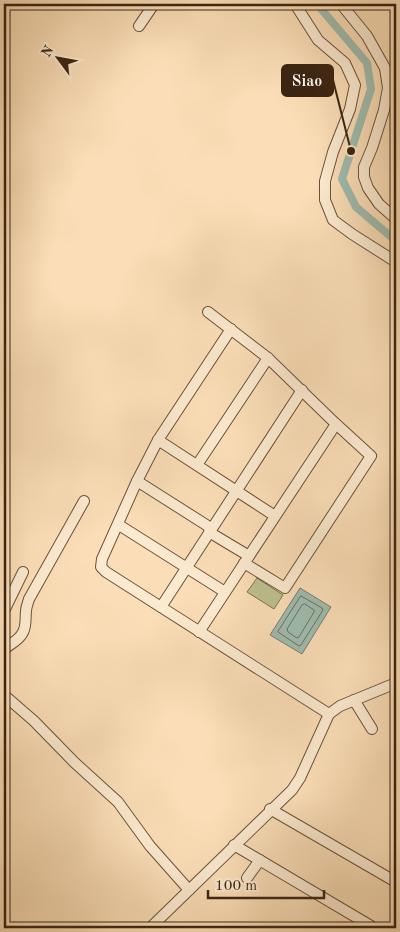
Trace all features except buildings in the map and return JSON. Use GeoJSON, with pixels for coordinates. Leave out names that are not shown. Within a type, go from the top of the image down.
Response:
{"type":"FeatureCollection","features":[{"type":"Feature","properties":{"kind":"street"},"geometry":{"type":"LineString","coordinates":[[138,26],[154,4]]}},
{"type":"Feature","properties":{"kind":"street"},"geometry":{"type":"LineString","coordinates":[[295,4],[318,40],[345,63],[355,85],[350,109],[333,152],[325,181],[325,200],[334,220],[396,262]]}},
{"type":"Feature","properties":{"kind":"street"},"geometry":{"type":"LineString","coordinates":[[341,4],[367,36],[385,68],[388,88],[384,110],[364,167],[364,177],[368,188],[379,204],[396,218]]}},
{"type":"Feature","properties":{"kind":"street"},"geometry":{"type":"LineString","coordinates":[[137,481],[210,530],[285,588],[371,456],[268,358],[208,312]]}},
{"type":"Feature","properties":{"kind":"street"},"geometry":{"type":"LineString","coordinates":[[231,330],[158,440],[137,481],[102,559],[101,567],[199,632],[329,714]]}},
{"type":"Feature","properties":{"kind":"street"},"geometry":{"type":"LineString","coordinates":[[197,466],[268,358]]}},
{"type":"Feature","properties":{"kind":"street"},"geometry":{"type":"LineString","coordinates":[[161,607],[302,390]]}},
{"type":"Feature","properties":{"kind":"street"},"geometry":{"type":"LineString","coordinates":[[199,632],[336,424]]}},
{"type":"Feature","properties":{"kind":"street"},"geometry":{"type":"LineString","coordinates":[[158,440],[275,516]]}},
{"type":"Feature","properties":{"kind":"street"},"geometry":{"type":"LineString","coordinates":[[4,650],[23,633],[29,599],[84,501]]}},
{"type":"Feature","properties":{"kind":"street"},"geometry":{"type":"LineString","coordinates":[[118,525],[225,592]]}},
{"type":"Feature","properties":{"kind":"street"},"geometry":{"type":"LineString","coordinates":[[4,612],[23,572]]}},
{"type":"Feature","properties":{"kind":"street"},"geometry":{"type":"LineString","coordinates":[[150,928],[270,809],[292,790],[300,778],[329,714],[340,706],[396,683]]}},
{"type":"Feature","properties":{"kind":"street"},"geometry":{"type":"LineString","coordinates":[[4,695],[34,721],[74,762],[118,802],[150,846],[189,890]]}},
{"type":"Feature","properties":{"kind":"street"},"geometry":{"type":"LineString","coordinates":[[354,700],[372,729]]}},
{"type":"Feature","properties":{"kind":"street"},"geometry":{"type":"LineString","coordinates":[[270,809],[396,882]]}},
{"type":"Feature","properties":{"kind":"street"},"geometry":{"type":"LineString","coordinates":[[234,845],[371,926]]}},
{"type":"Feature","properties":{"kind":"street"},"geometry":{"type":"LineString","coordinates":[[247,878],[260,860]]}},
{"type":"Feature","properties":{"kind":"green space"},"geometry":{"type":"Polygon","coordinates":[[[257,578],[283,595],[274,609],[247,592],[257,578]]]}},
{"type":"Feature","properties":{"kind":"water"},"geometry":{"type":"Polygon","coordinates":[[[300,588],[331,607],[302,654],[270,635],[300,588]]]}},
{"type":"Feature","properties":{"kind":"waterway"},"geometry":{"type":"LineString","coordinates":[[317,4],[367,63],[371,89],[342,179],[356,207],[396,241]]}},
{"type":"Feature","properties":{"kind":"place","name":"Siao"},"geometry":{"type":"Point","coordinates":[351,151]}}]}
